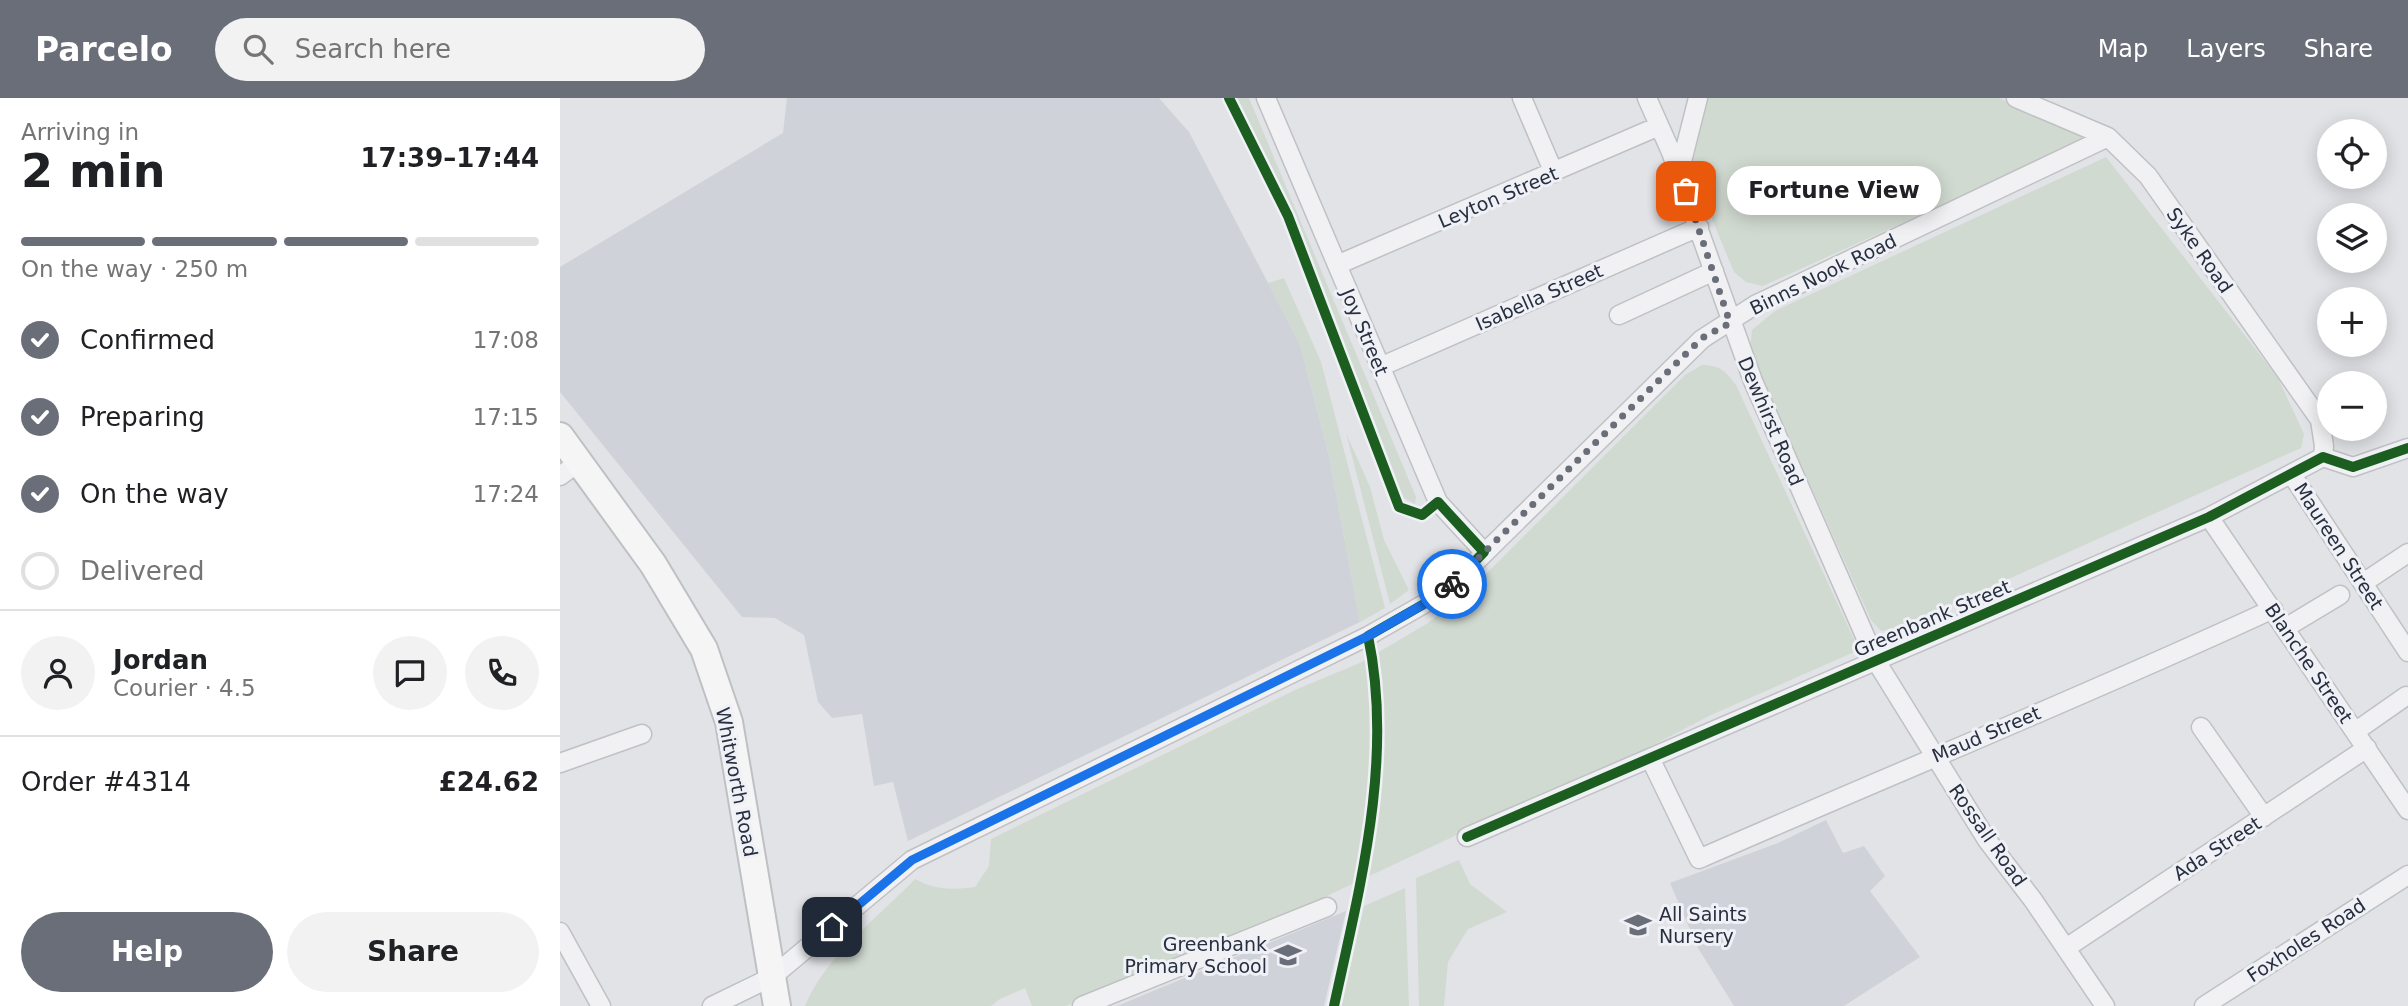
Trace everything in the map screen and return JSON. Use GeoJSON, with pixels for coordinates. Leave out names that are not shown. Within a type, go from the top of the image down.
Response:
{"type":"FeatureCollection","features":[{"type":"Feature","properties":{"kind":"main road","name":"Whitworth Road"},"geometry":{"type":"LineString","coordinates":[[560,436],[569,469],[653,564],[704,649],[729,722],[777,1006]]}},
{"type":"Feature","properties":{"kind":"street","name":"Joy Street"},"geometry":{"type":"LineString","coordinates":[[1266,98],[1438,502],[1484,552]]}},
{"type":"Feature","properties":{"kind":"street"},"geometry":{"type":"LineString","coordinates":[[1522,98],[1554,173]]}},
{"type":"Feature","properties":{"kind":"street","name":"Dewhirst Road"},"geometry":{"type":"LineString","coordinates":[[1647,98],[1699,227],[1730,323],[1876,661]]}},
{"type":"Feature","properties":{"kind":"street"},"geometry":{"type":"LineString","coordinates":[[1679,173],[1698,98]]}},
{"type":"Feature","properties":{"kind":"street","name":"Syke Road"},"geometry":{"type":"LineString","coordinates":[[2017,98],[2108,137],[2148,176],[2320,420],[2323,457]]}},
{"type":"Feature","properties":{"kind":"street","name":"Leyton Street"},"geometry":{"type":"LineString","coordinates":[[1337,265],[1659,126]]}},
{"type":"Feature","properties":{"kind":"street","name":"Binns Nook Road"},"geometry":{"type":"LineString","coordinates":[[712,1006],[772,977],[912,860],[1368,636],[1445,592],[1702,338],[1755,305],[2108,137]]}},
{"type":"Feature","properties":{"kind":"street","name":"Isabella Street"},"geometry":{"type":"LineString","coordinates":[[1380,367],[1699,227]]}},
{"type":"Feature","properties":{"kind":"street"},"geometry":{"type":"LineString","coordinates":[[1619,315],[1714,271]]}},
{"type":"Feature","properties":{"kind":"street"},"geometry":{"type":"LineString","coordinates":[[2323,457],[2353,467],[2408,448]]}},
{"type":"Feature","properties":{"kind":"street","name":"Greenbank Street"},"geometry":{"type":"LineString","coordinates":[[1467,837],[1651,760],[2209,517],[2323,457]]}},
{"type":"Feature","properties":{"kind":"street","name":"Maureen Street"},"geometry":{"type":"LineString","coordinates":[[2292,475],[2408,652]]}},
{"type":"Feature","properties":{"kind":"street","name":"Blanche Street"},"geometry":{"type":"LineString","coordinates":[[2209,517],[2408,810]]}},
{"type":"Feature","properties":{"kind":"street"},"geometry":{"type":"LineString","coordinates":[[2363,583],[2408,553]]}},
{"type":"Feature","properties":{"kind":"street"},"geometry":{"type":"LineString","coordinates":[[2285,628],[2340,595]]}},
{"type":"Feature","properties":{"kind":"street","name":"Maud Street"},"geometry":{"type":"LineString","coordinates":[[1651,760],[1699,859],[2273,610]]}},
{"type":"Feature","properties":{"kind":"street","name":"Rossall Road"},"geometry":{"type":"LineString","coordinates":[[1876,661],[1987,840],[2066,947],[2105,1006]]}},
{"type":"Feature","properties":{"kind":"street"},"geometry":{"type":"LineString","coordinates":[[2356,731],[2406,696]]}},
{"type":"Feature","properties":{"kind":"street"},"geometry":{"type":"LineString","coordinates":[[2201,727],[2264,817]]}},
{"type":"Feature","properties":{"kind":"street"},"geometry":{"type":"LineString","coordinates":[[560,763],[642,734]]}},
{"type":"Feature","properties":{"kind":"street","name":"Ada Street"},"geometry":{"type":"LineString","coordinates":[[2066,947],[2367,748]]}},
{"type":"Feature","properties":{"kind":"street","name":"Foxholes Road"},"geometry":{"type":"LineString","coordinates":[[2204,1006],[2408,875]]}},
{"type":"Feature","properties":{"kind":"street"},"geometry":{"type":"LineString","coordinates":[[1082,1006],[1327,907]]}},
{"type":"Feature","properties":{"kind":"street"},"geometry":{"type":"LineString","coordinates":[[560,932],[600,1006]]}},
{"type":"Feature","properties":{"kind":"shaded area"},"geometry":{"type":"Polygon","coordinates":[[[787,98],[1159,98],[1189,132],[1300,344],[1329,456],[1360,622],[908,841],[893,782],[874,786],[862,714],[832,718],[818,702],[804,635],[775,618],[742,617],[560,392],[560,267],[783,133],[787,98]]]}},
{"type":"Feature","properties":{"kind":"shaded area"},"geometry":{"type":"Polygon","coordinates":[[[1232,98],[1249,98],[1416,497],[1415,504],[1397,494],[1363,398],[1232,98]]]}},
{"type":"Feature","properties":{"kind":"shaded area"},"geometry":{"type":"Polygon","coordinates":[[[1706,98],[1999,98],[2090,138],[1763,286],[1746,282],[1734,272],[1690,166],[1706,98]]]}},
{"type":"Feature","properties":{"kind":"shaded area"},"geometry":{"type":"Polygon","coordinates":[[[2106,157],[2278,378],[2304,434],[2301,448],[1899,628],[1881,631],[1871,620],[1750,351],[1752,330],[1775,311],[2106,157]]]}},
{"type":"Feature","properties":{"kind":"shaded area"},"geometry":{"type":"Polygon","coordinates":[[[1284,278],[1321,362],[1385,608],[1360,622],[1329,456],[1300,344],[1268,283],[1284,278]]]}},
{"type":"Feature","properties":{"kind":"shaded area"},"geometry":{"type":"Polygon","coordinates":[[[1702,365],[1722,370],[1736,385],[1859,650],[1711,715],[1586,780],[1463,832],[1329,895],[1066,1006],[1032,1006],[1025,988],[991,1006],[805,1006],[814,988],[839,954],[915,879],[944,888],[975,887],[989,866],[991,839],[1295,690],[1362,662],[1428,623],[1465,595],[1685,375],[1702,365]]]}},
{"type":"Feature","properties":{"kind":"shaded area"},"geometry":{"type":"Polygon","coordinates":[[[1346,433],[1370,487],[1384,540],[1409,590],[1390,604],[1346,433]]]}},
{"type":"Feature","properties":{"kind":"shaded area"},"geometry":{"type":"Polygon","coordinates":[[[1826,820],[1843,853],[1864,846],[1885,876],[1870,891],[1920,957],[1844,1006],[1734,1006],[1698,948],[1670,883],[1778,843],[1826,820]]]}},
{"type":"Feature","properties":{"kind":"shaded area"},"geometry":{"type":"Polygon","coordinates":[[[1459,860],[1470,884],[1507,912],[1468,929],[1448,962],[1444,1006],[1419,1006],[1416,878],[1459,860]]]}},
{"type":"Feature","properties":{"kind":"shaded area"},"geometry":{"type":"Polygon","coordinates":[[[1405,888],[1409,1006],[1341,1006],[1364,906],[1405,888]]]}},
{"type":"Feature","properties":{"kind":"shaded area","name":"Greenbank Primary School"},"geometry":{"type":"Polygon","coordinates":[[[1346,911],[1324,1006],[1117,1006],[1346,911]]]}},
{"type":"Feature","properties":{"kind":"cycle path"},"geometry":{"type":"LineString","coordinates":[[1229,98],[1288,216],[1399,507],[1422,515],[1438,502],[1484,552],[1445,592],[1368,636],[1375,682],[1376,775],[1363,869],[1334,1006]]}},
{"type":"Feature","properties":{"kind":"cycle path"},"geometry":{"type":"LineString","coordinates":[[1467,837],[2209,517],[2323,457],[2353,467],[2408,448]]}},
{"type":"Feature","properties":{"kind":"way so far"},"geometry":{"type":"LineString","coordinates":[[1452,584],[1702,338],[1730,323],[1686,191]]}},
{"type":"Feature","properties":{"kind":"place","name":"Fortune View"},"geometry":{"type":"Point","coordinates":[1686,191]}},
{"type":"Feature","properties":{"kind":"place","name":"All Saints Nursery"},"geometry":{"type":"Point","coordinates":[1638,925]}},
{"type":"Feature","properties":{"kind":"place","name":"Greenbank Primary School"},"geometry":{"type":"Point","coordinates":[1288,955]}},
{"type":"Feature","properties":{"kind":"route"},"geometry":{"type":"LineString","coordinates":[[832,927],[912,860],[1368,636],[1445,592],[1452,584]]}}]}
